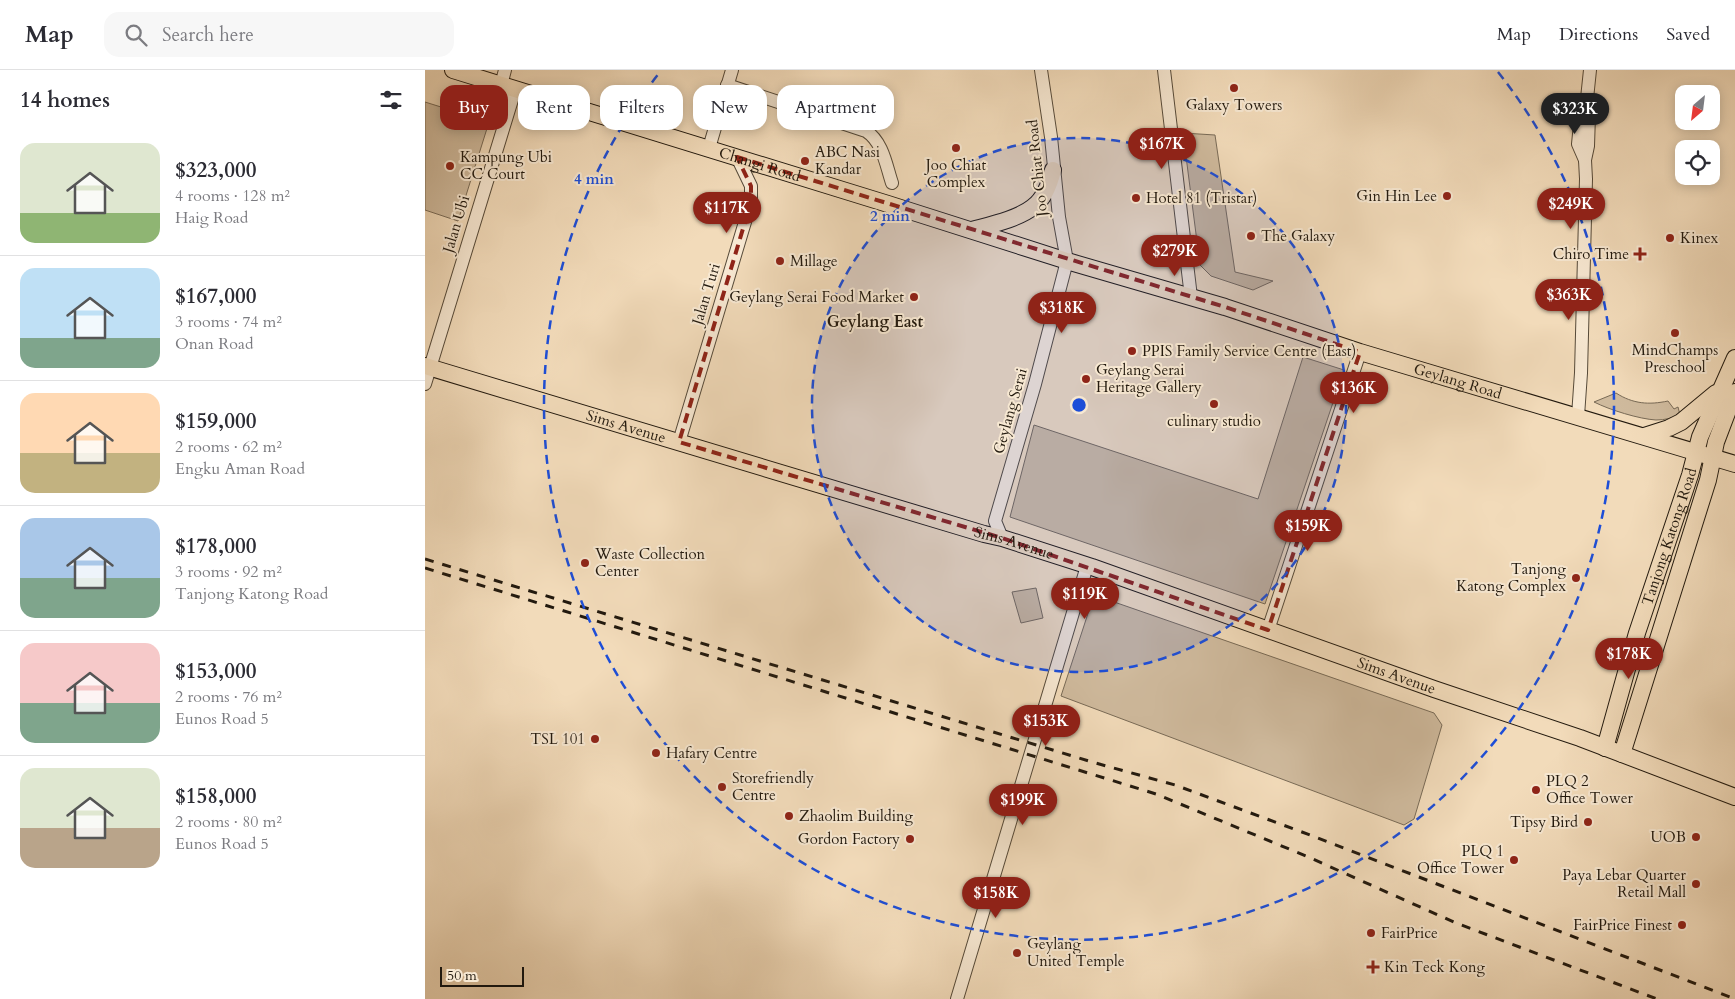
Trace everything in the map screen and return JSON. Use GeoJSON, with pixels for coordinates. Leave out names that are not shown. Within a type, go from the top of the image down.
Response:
{"type":"FeatureCollection","features":[{"type":"Feature","properties":{"kind":"main road","name":"Changi Road"},"geometry":{"type":"LineString","coordinates":[[453,70],[507,82],[1067,261]]}},
{"type":"Feature","properties":{"kind":"main road"},"geometry":{"type":"LineString","coordinates":[[971,230],[1010,219],[1034,207],[1049,187],[1053,170]]}},
{"type":"Feature","properties":{"kind":"main road","name":"Geylang Road"},"geometry":{"type":"LineString","coordinates":[[1067,261],[1270,321],[1360,352],[1735,464]]}},
{"type":"Feature","properties":{"kind":"main road","name":"Tanjong Katong Road"},"geometry":{"type":"LineString","coordinates":[[1622,754],[1708,480],[1730,392],[1735,358]]}},
{"type":"Feature","properties":{"kind":"main road","name":"Sims Avenue"},"geometry":{"type":"LineString","coordinates":[[427,367],[975,532],[1002,538],[1087,566],[1622,754],[1735,797]]}},
{"type":"Feature","properties":{"kind":"main road"},"geometry":{"type":"LineString","coordinates":[[1643,436],[1681,422],[1730,392],[1735,428]]}},
{"type":"Feature","properties":{"kind":"main road","name":"Tanjong Katong Road"},"geometry":{"type":"LineString","coordinates":[[1605,748],[1637,633],[1697,452],[1700,437],[1730,392]]}},
{"type":"Feature","properties":{"kind":"street"},"geometry":{"type":"LineString","coordinates":[[727,85],[732,70]]}},
{"type":"Feature","properties":{"kind":"street","name":"Joo Chiat Road"},"geometry":{"type":"LineString","coordinates":[[1041,70],[1051,137],[1060,225],[1067,261]]}},
{"type":"Feature","properties":{"kind":"street"},"geometry":{"type":"LineString","coordinates":[[1164,70],[1191,297]]}},
{"type":"Feature","properties":{"kind":"street"},"geometry":{"type":"LineString","coordinates":[[1578,416],[1581,373],[1585,160],[1588,146],[1589,115],[1586,108],[1590,70]]}},
{"type":"Feature","properties":{"kind":"street","name":"Jalan Ubi"},"geometry":{"type":"LineString","coordinates":[[425,384],[427,367],[507,82]]}},
{"type":"Feature","properties":{"kind":"street"},"geometry":{"type":"LineString","coordinates":[[767,98],[866,131],[875,136],[892,183]]}},
{"type":"Feature","properties":{"kind":"street"},"geometry":{"type":"LineString","coordinates":[[709,148],[714,130]]}},
{"type":"Feature","properties":{"kind":"street","name":"Jalan Turi"},"geometry":{"type":"LineString","coordinates":[[679,442],[751,202],[751,186],[737,157]]}},
{"type":"Feature","properties":{"kind":"street","name":"Geylang Serai"},"geometry":{"type":"LineString","coordinates":[[1002,538],[995,521],[1035,384],[1067,261]]}},
{"type":"Feature","properties":{"kind":"street"},"geometry":{"type":"LineString","coordinates":[[1268,630],[1360,352]]}},
{"type":"Feature","properties":{"kind":"street"},"geometry":{"type":"LineString","coordinates":[[957,999],[1087,566]]}},
{"type":"Feature","properties":{"kind":"highlighted area"},"geometry":{"type":"Polygon","coordinates":[[[737,157],[1225,307],[1360,352],[1268,630],[1002,538],[679,442],[751,202],[751,186],[737,157]]]}},
{"type":"Feature","properties":{"kind":"shaded area","name":"Kampung Ubi CC Court"},"geometry":{"type":"Polygon","coordinates":[[[425,102],[440,107],[440,130],[486,130],[458,221],[425,210],[425,102]]]}},
{"type":"Feature","properties":{"kind":"shaded area"},"geometry":{"type":"Polygon","coordinates":[[[1183,133],[1215,135],[1235,272],[1273,281],[1253,290],[1211,276],[1200,265],[1183,133]]]}},
{"type":"Feature","properties":{"kind":"shaded area"},"geometry":{"type":"Polygon","coordinates":[[[1303,357],[1344,370],[1265,604],[1010,517],[1034,425],[1258,499],[1303,357]]]}},
{"type":"Feature","properties":{"kind":"shaded area"},"geometry":{"type":"Polygon","coordinates":[[[1616,393],[1641,403],[1668,401],[1674,409],[1678,407],[1680,415],[1662,420],[1641,418],[1594,402],[1616,393]]]}},
{"type":"Feature","properties":{"kind":"shaded area"},"geometry":{"type":"Polygon","coordinates":[[[1036,588],[1043,618],[1021,623],[1012,592],[1036,588]]]}},
{"type":"Feature","properties":{"kind":"shaded area"},"geometry":{"type":"Polygon","coordinates":[[[1094,595],[1434,713],[1442,725],[1414,819],[1404,825],[1061,696],[1094,595]]]}},
{"type":"Feature","properties":{"kind":"railway"},"geometry":{"type":"LineString","coordinates":[[425,559],[1092,762],[1175,785],[1735,999]]}},
{"type":"Feature","properties":{"kind":"railway"},"geometry":{"type":"LineString","coordinates":[[425,568],[1156,794],[1306,856],[1456,923],[1657,999]]}},
{"type":"Feature","properties":{"kind":"place","name":"Galaxy Towers"},"geometry":{"type":"Point","coordinates":[1234,88]}},
{"type":"Feature","properties":{"kind":"place","name":"Joo Chiat Complex"},"geometry":{"type":"Point","coordinates":[956,148]}},
{"type":"Feature","properties":{"kind":"place","name":"ABC Nasi Kandar"},"geometry":{"type":"Point","coordinates":[805,161]}},
{"type":"Feature","properties":{"kind":"place","name":"Kampung Ubi CC Court"},"geometry":{"type":"Point","coordinates":[450,166]}},
{"type":"Feature","properties":{"kind":"place","name":"Gin Hin Lee"},"geometry":{"type":"Point","coordinates":[1447,196]}},
{"type":"Feature","properties":{"kind":"place","name":"Hotel 81 (Tristar)"},"geometry":{"type":"Point","coordinates":[1136,198]}},
{"type":"Feature","properties":{"kind":"place","name":"The Galaxy"},"geometry":{"type":"Point","coordinates":[1251,236]}},
{"type":"Feature","properties":{"kind":"place","name":"Kinex"},"geometry":{"type":"Point","coordinates":[1670,238]}},
{"type":"Feature","properties":{"kind":"place","name":"Chiro Time"},"geometry":{"type":"Point","coordinates":[1640,254]}},
{"type":"Feature","properties":{"kind":"place","name":"Millage"},"geometry":{"type":"Point","coordinates":[780,261]}},
{"type":"Feature","properties":{"kind":"place","name":"Geylang Serai Food Market"},"geometry":{"type":"Point","coordinates":[914,297]}},
{"type":"Feature","properties":{"kind":"place","name":"MindChamps Preschool"},"geometry":{"type":"Point","coordinates":[1675,333]}},
{"type":"Feature","properties":{"kind":"place","name":"PPIS Family Service Centre (East)"},"geometry":{"type":"Point","coordinates":[1132,351]}},
{"type":"Feature","properties":{"kind":"place","name":"Geylang Serai Heritage Gallery"},"geometry":{"type":"Point","coordinates":[1086,379]}},
{"type":"Feature","properties":{"kind":"place","name":"culinary studio"},"geometry":{"type":"Point","coordinates":[1214,404]}},
{"type":"Feature","properties":{"kind":"place","name":"Waste Collection Center"},"geometry":{"type":"Point","coordinates":[585,563]}},
{"type":"Feature","properties":{"kind":"place","name":"Tanjong Katong Complex"},"geometry":{"type":"Point","coordinates":[1576,578]}},
{"type":"Feature","properties":{"kind":"place","name":"TSL 101"},"geometry":{"type":"Point","coordinates":[595,739]}},
{"type":"Feature","properties":{"kind":"place","name":"Hafary Centre"},"geometry":{"type":"Point","coordinates":[656,753]}},
{"type":"Feature","properties":{"kind":"place","name":"Storefriendly Centre"},"geometry":{"type":"Point","coordinates":[722,787]}},
{"type":"Feature","properties":{"kind":"place","name":"PLQ 2 Office Tower"},"geometry":{"type":"Point","coordinates":[1536,790]}},
{"type":"Feature","properties":{"kind":"place","name":"Zhaolim Building"},"geometry":{"type":"Point","coordinates":[789,816]}},
{"type":"Feature","properties":{"kind":"place","name":"Tipsy Bird"},"geometry":{"type":"Point","coordinates":[1588,822]}},
{"type":"Feature","properties":{"kind":"place","name":"UOB"},"geometry":{"type":"Point","coordinates":[1696,837]}},
{"type":"Feature","properties":{"kind":"place","name":"Gordon Factory"},"geometry":{"type":"Point","coordinates":[910,839]}},
{"type":"Feature","properties":{"kind":"place","name":"PLQ 1 Office Tower"},"geometry":{"type":"Point","coordinates":[1514,860]}},
{"type":"Feature","properties":{"kind":"place","name":"Paya Lebar Quarter Retail Mall"},"geometry":{"type":"Point","coordinates":[1696,884]}},
{"type":"Feature","properties":{"kind":"place","name":"FairPrice Finest"},"geometry":{"type":"Point","coordinates":[1682,925]}},
{"type":"Feature","properties":{"kind":"place","name":"FairPrice"},"geometry":{"type":"Point","coordinates":[1371,933]}},
{"type":"Feature","properties":{"kind":"place","name":"Geylang United Temple"},"geometry":{"type":"Point","coordinates":[1017,953]}},
{"type":"Feature","properties":{"kind":"place","name":"Kin Teck Kong"},"geometry":{"type":"Point","coordinates":[1373,967]}},
{"type":"Feature","properties":{"kind":"district","name":"Geylang East"},"geometry":{"type":"Point","coordinates":[875,321]}}]}
